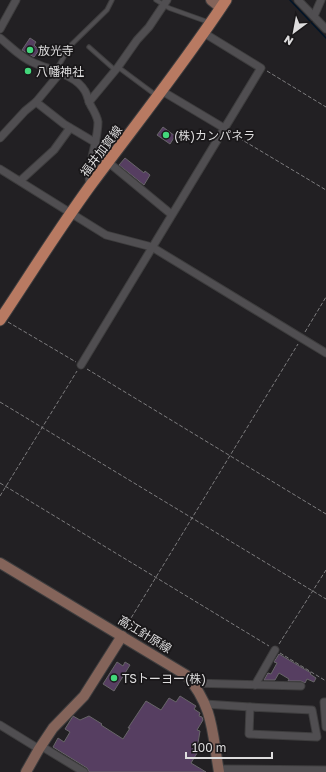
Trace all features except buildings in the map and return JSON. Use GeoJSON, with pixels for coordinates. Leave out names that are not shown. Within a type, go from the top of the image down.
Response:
{"type":"FeatureCollection","features":[{"type":"Feature","properties":{"kind":"main road"},"geometry":{"type":"LineString","coordinates":[[211,0],[223,4]]}},
{"type":"Feature","properties":{"kind":"main road","name":"福井加賀線"},"geometry":{"type":"LineString","coordinates":[[1,315],[90,186],[160,94],[211,24],[223,4]]}},
{"type":"Feature","properties":{"kind":"main road","name":"高江針原線"},"geometry":{"type":"LineString","coordinates":[[0,562],[186,675],[206,704],[210,716],[218,771]]}},
{"type":"Feature","properties":{"kind":"main road"},"geometry":{"type":"LineString","coordinates":[[26,772],[53,728],[84,696],[121,636]]}},
{"type":"Feature","properties":{"kind":"street"},"geometry":{"type":"LineString","coordinates":[[0,29],[16,0]]}},
{"type":"Feature","properties":{"kind":"street"},"geometry":{"type":"LineString","coordinates":[[298,0],[326,29]]}},
{"type":"Feature","properties":{"kind":"street"},"geometry":{"type":"LineString","coordinates":[[314,16],[321,0]]}},
{"type":"Feature","properties":{"kind":"street"},"geometry":{"type":"LineString","coordinates":[[89,102],[137,40],[149,27],[165,2]]}},
{"type":"Feature","properties":{"kind":"street"},"geometry":{"type":"LineString","coordinates":[[81,365],[261,68],[204,33]]}},
{"type":"Feature","properties":{"kind":"street"},"geometry":{"type":"LineString","coordinates":[[0,38],[27,60],[58,72],[80,84],[86,92],[98,121],[96,145],[89,179],[90,186]]}},
{"type":"Feature","properties":{"kind":"street"},"geometry":{"type":"LineString","coordinates":[[0,138],[25,111],[36,102],[58,72]]}},
{"type":"Feature","properties":{"kind":"street"},"geometry":{"type":"LineString","coordinates":[[160,94],[224,128]]}},
{"type":"Feature","properties":{"kind":"street"},"geometry":{"type":"LineString","coordinates":[[36,102],[49,113],[96,145],[108,162],[172,214]]}},
{"type":"Feature","properties":{"kind":"street"},"geometry":{"type":"LineString","coordinates":[[20,181],[54,150],[70,128]]}},
{"type":"Feature","properties":{"kind":"street"},"geometry":{"type":"LineString","coordinates":[[0,169],[106,235],[152,247],[326,353]]}},
{"type":"Feature","properties":{"kind":"street"},"geometry":{"type":"LineString","coordinates":[[255,685],[275,650]]}},
{"type":"Feature","properties":{"kind":"street"},"geometry":{"type":"LineString","coordinates":[[192,683],[301,686]]}},
{"type":"Feature","properties":{"kind":"street"},"geometry":{"type":"LineString","coordinates":[[326,702],[324,702],[326,727]]}},
{"type":"Feature","properties":{"kind":"street"},"geometry":{"type":"LineString","coordinates":[[206,704],[312,710],[317,737],[249,734],[250,707]]}},
{"type":"Feature","properties":{"kind":"street"},"geometry":{"type":"LineString","coordinates":[[0,725],[84,772]]}},
{"type":"Feature","properties":{"kind":"street"},"geometry":{"type":"LineString","coordinates":[[218,771],[326,770]]}},
{"type":"Feature","properties":{"kind":"lane"},"geometry":{"type":"LineString","coordinates":[[58,72],[71,45],[107,10],[112,0]]}},
{"type":"Feature","properties":{"kind":"lane"},"geometry":{"type":"LineString","coordinates":[[156,0],[165,2],[211,24]]}},
{"type":"Feature","properties":{"kind":"lane"},"geometry":{"type":"LineString","coordinates":[[88,47],[116,69],[160,94]]}},
{"type":"Feature","properties":{"kind":"path"},"geometry":{"type":"LineString","coordinates":[[261,68],[326,106]]}},
{"type":"Feature","properties":{"kind":"path"},"geometry":{"type":"LineString","coordinates":[[224,128],[326,190]]}},
{"type":"Feature","properties":{"kind":"path"},"geometry":{"type":"LineString","coordinates":[[121,636],[326,297]]}},
{"type":"Feature","properties":{"kind":"path"},"geometry":{"type":"LineString","coordinates":[[1,315],[326,514]]}},
{"type":"Feature","properties":{"kind":"path"},"geometry":{"type":"LineString","coordinates":[[0,496],[81,365]]}},
{"type":"Feature","properties":{"kind":"path"},"geometry":{"type":"LineString","coordinates":[[0,402],[326,599]]}},
{"type":"Feature","properties":{"kind":"path"},"geometry":{"type":"LineString","coordinates":[[0,483],[326,681]]}},
{"type":"Feature","properties":{"kind":"path"},"geometry":{"type":"LineString","coordinates":[[275,650],[326,570]]}},
{"type":"Feature","properties":{"kind":"waterway"},"geometry":{"type":"LineString","coordinates":[[290,0],[326,38]]}},
{"type":"Feature","properties":{"kind":"place","name":"放光寺"},"geometry":{"type":"Point","coordinates":[30,50]}},
{"type":"Feature","properties":{"kind":"place","name":"八幡神社"},"geometry":{"type":"Point","coordinates":[28,71]}},
{"type":"Feature","properties":{"kind":"place","name":"(株)カンパネラ"},"geometry":{"type":"Point","coordinates":[166,135]}},
{"type":"Feature","properties":{"kind":"place","name":"TSトーヨー(株)"},"geometry":{"type":"Point","coordinates":[114,678]}}]}
